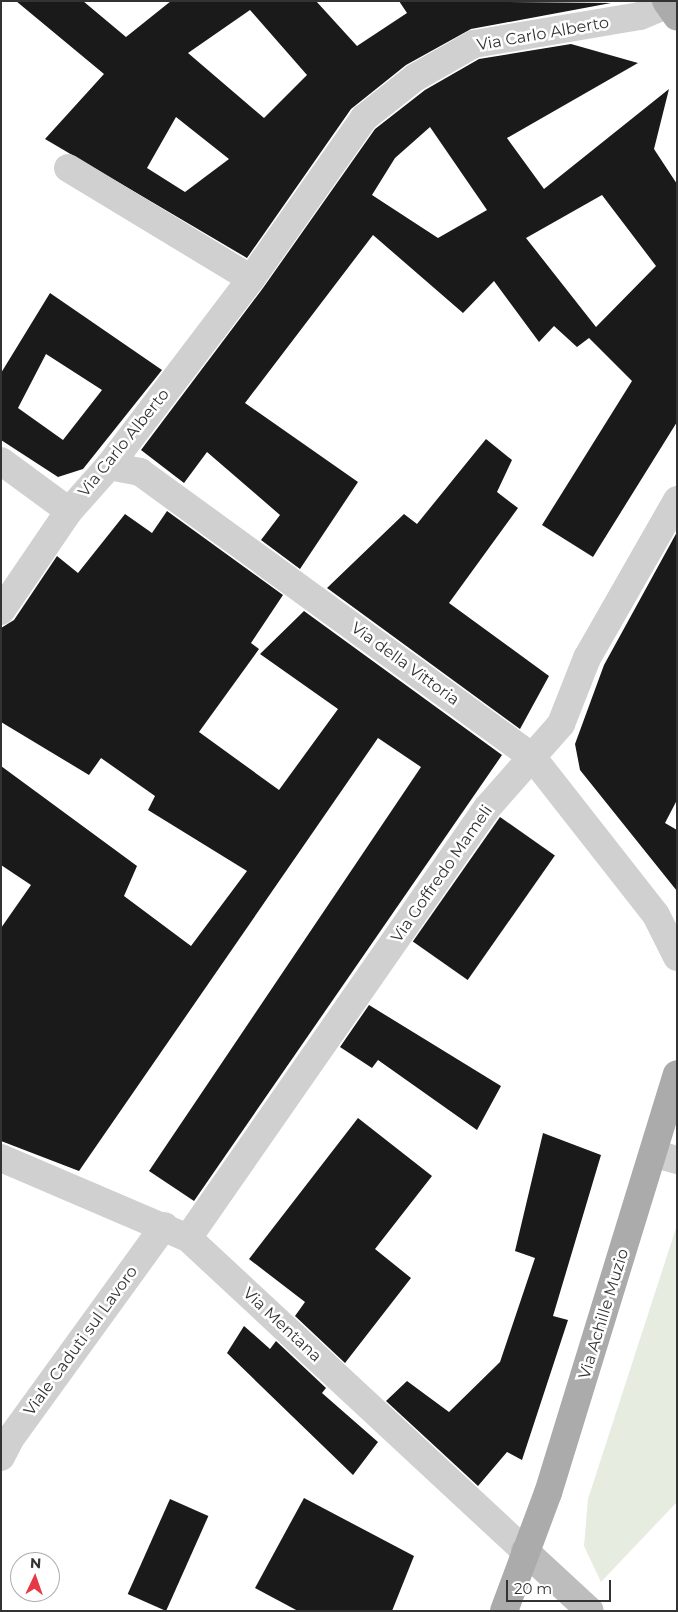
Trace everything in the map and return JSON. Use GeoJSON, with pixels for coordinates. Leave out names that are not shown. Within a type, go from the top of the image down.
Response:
{"type":"FeatureCollection","features":[{"type":"Feature","properties":{"kind":"main road","name":"Via Achille Muzio"},"geometry":{"type":"LineString","coordinates":[[504,1611],[666,1157],[677,1074]]}},
{"type":"Feature","properties":{"kind":"street","name":"Via Carlo Alberto"},"geometry":{"type":"LineString","coordinates":[[1,611],[69,511],[109,466],[251,279],[364,118],[416,77],[474,44],[640,16],[670,8]]}},
{"type":"Feature","properties":{"kind":"street"},"geometry":{"type":"LineString","coordinates":[[68,168],[251,279]]}},
{"type":"Feature","properties":{"kind":"street"},"geometry":{"type":"LineString","coordinates":[[1,461],[69,511]]}},
{"type":"Feature","properties":{"kind":"street","name":"Via della Vittoria"},"geometry":{"type":"LineString","coordinates":[[109,466],[140,472],[534,758],[666,915],[677,957]]}},
{"type":"Feature","properties":{"kind":"street","name":"Via Goffredo Mameli"},"geometry":{"type":"LineString","coordinates":[[188,1238],[488,808],[534,758],[561,724],[587,658],[677,500]]}},
{"type":"Feature","properties":{"kind":"street","name":"Via Mentana"},"geometry":{"type":"LineString","coordinates":[[1,1158],[164,1226],[188,1238],[525,1551]]}},
{"type":"Feature","properties":{"kind":"street","name":"Viale Caduti sul Lavoro"},"geometry":{"type":"LineString","coordinates":[[1,1457],[10,1439],[164,1226]]}},
{"type":"Feature","properties":{"kind":"street"},"geometry":{"type":"LineString","coordinates":[[525,1551],[590,1611]]}},
{"type":"Feature","properties":{"kind":"shaded area"},"geometry":{"type":"Polygon","coordinates":[[[677,1225],[677,1502],[601,1582],[584,1546],[588,1499],[677,1225]]]}},
{"type":"Feature","properties":{"kind":"building"},"geometry":{"type":"Polygon","coordinates":[[[16,1],[83,1],[126,37],[171,1],[316,1],[357,46],[407,13],[399,1],[611,3],[471,29],[406,65],[351,109],[247,258],[45,139],[104,74],[16,1]],[[250,10],[188,53],[264,118],[307,75],[250,10]],[[176,117],[147,168],[185,192],[229,159],[176,117]]]}},
{"type":"Feature","properties":{"kind":"building"},"geometry":{"type":"Polygon","coordinates":[[[571,44],[638,63],[507,138],[544,189],[669,89],[654,149],[677,184],[677,422],[593,557],[542,525],[632,381],[589,338],[577,347],[554,326],[539,342],[494,281],[463,313],[373,235],[245,403],[358,482],[300,569],[261,540],[280,515],[207,452],[184,483],[141,450],[263,288],[375,129],[425,90],[479,59],[571,44]],[[430,127],[395,158],[372,195],[438,238],[487,210],[430,127]],[[602,195],[526,238],[596,327],[656,266],[602,195]]]}},
{"type":"Feature","properties":{"kind":"building"},"geometry":{"type":"Polygon","coordinates":[[[50,293],[162,370],[83,469],[58,477],[1,440],[1,373],[50,293]],[[46,354],[18,408],[63,440],[102,390],[46,354]]]}},
{"type":"Feature","properties":{"kind":"building"},"geometry":{"type":"Polygon","coordinates":[[[486,439],[512,460],[497,492],[518,508],[449,603],[549,676],[520,729],[327,588],[404,514],[417,524],[486,439]]]}},
{"type":"Feature","properties":{"kind":"building"},"geometry":{"type":"Polygon","coordinates":[[[167,511],[283,595],[251,643],[259,649],[199,732],[279,790],[338,709],[260,654],[304,611],[502,755],[194,1201],[149,1171],[421,767],[378,738],[79,1171],[1,1141],[1,928],[31,885],[1,865],[1,766],[137,866],[124,896],[191,946],[247,871],[148,810],[155,796],[101,758],[89,775],[1,722],[1,628],[14,620],[57,556],[78,573],[125,514],[152,533],[167,511]]]}},
{"type":"Feature","properties":{"kind":"building"},"geometry":{"type":"Polygon","coordinates":[[[677,532],[677,800],[665,823],[677,830],[677,891],[580,770],[575,744],[604,665],[677,532]]]}},
{"type":"Feature","properties":{"kind":"building"},"geometry":{"type":"Polygon","coordinates":[[[500,817],[555,855],[468,980],[413,942],[500,817]]]}},
{"type":"Feature","properties":{"kind":"building"},"geometry":{"type":"Polygon","coordinates":[[[369,1005],[501,1086],[477,1130],[378,1060],[372,1068],[340,1047],[369,1005]]]}},
{"type":"Feature","properties":{"kind":"building"},"geometry":{"type":"Polygon","coordinates":[[[358,1118],[432,1176],[375,1249],[411,1278],[345,1363],[295,1316],[305,1302],[249,1259],[358,1118]]]}},
{"type":"Feature","properties":{"kind":"building"},"geometry":{"type":"Polygon","coordinates":[[[543,1133],[601,1155],[553,1316],[568,1320],[522,1460],[507,1452],[478,1486],[386,1401],[407,1381],[449,1412],[500,1362],[535,1258],[515,1251],[543,1133]]]}},
{"type":"Feature","properties":{"kind":"building"},"geometry":{"type":"Polygon","coordinates":[[[244,1326],[270,1349],[276,1341],[326,1388],[322,1393],[378,1442],[353,1475],[227,1353],[244,1326]]]}},
{"type":"Feature","properties":{"kind":"building"},"geometry":{"type":"Polygon","coordinates":[[[304,1498],[414,1556],[392,1611],[298,1611],[255,1588],[304,1498]]]}},
{"type":"Feature","properties":{"kind":"building"},"geometry":{"type":"Polygon","coordinates":[[[170,1499],[208,1516],[166,1611],[128,1594],[170,1499]]]}}]}
